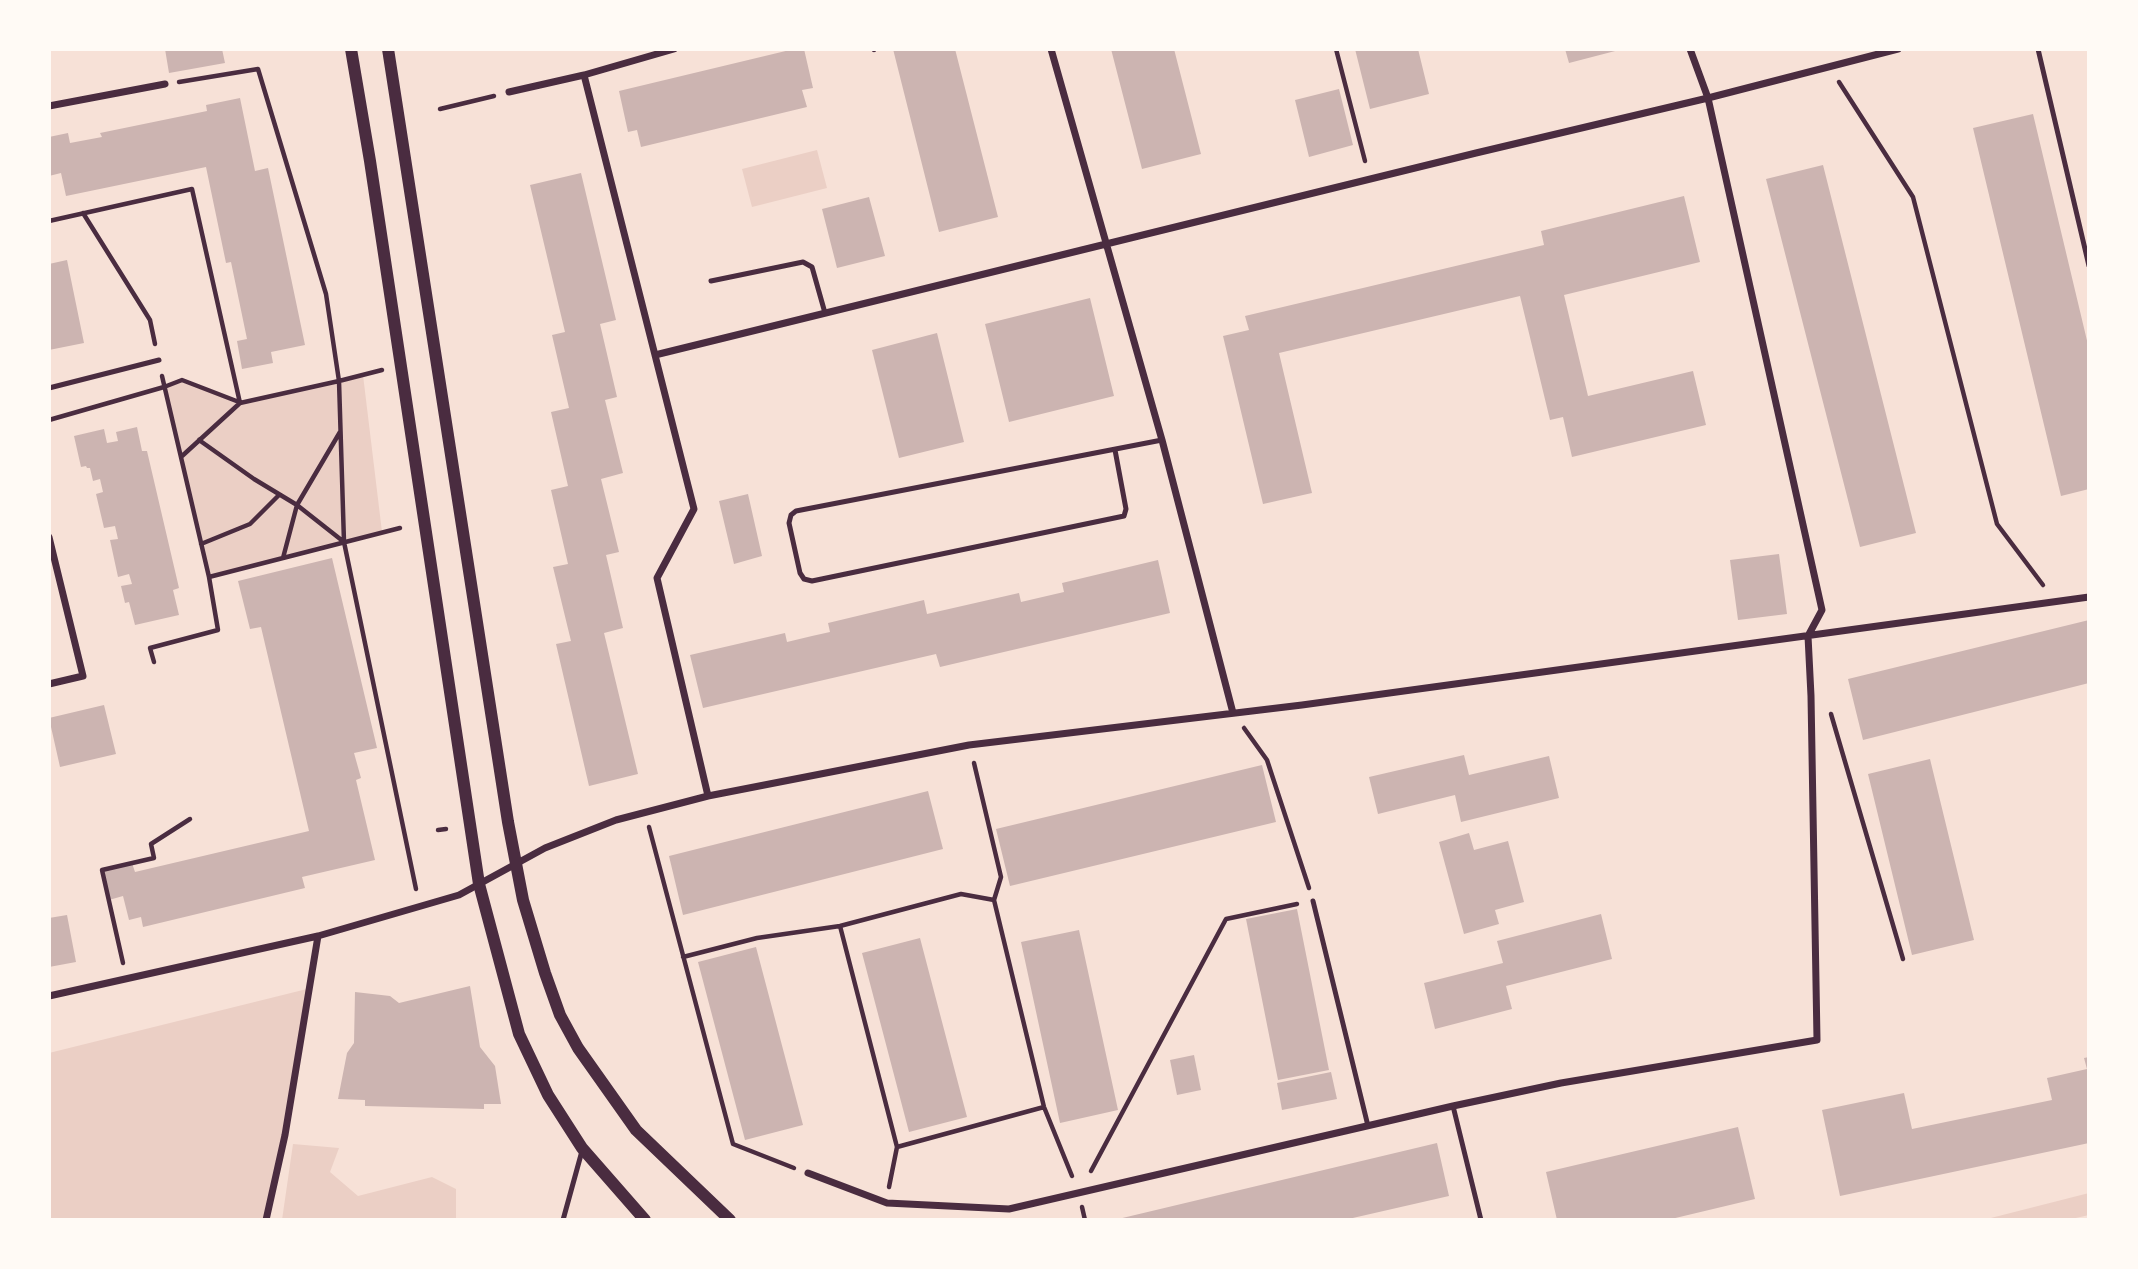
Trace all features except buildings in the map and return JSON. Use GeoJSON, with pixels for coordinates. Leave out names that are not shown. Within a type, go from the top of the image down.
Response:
{"type":"FeatureCollection","features":[{"type":"Feature","properties":{"kind":"street"},"geometry":{"type":"LineString","coordinates":[[351,49],[479,884],[519,1034],[548,1095],[582,1148],[645,1220]]}},
{"type":"Feature","properties":{"kind":"street"},"geometry":{"type":"LineString","coordinates":[[388,49],[515,864],[523,900],[560,1015],[578,1048],[636,1130],[730,1220]]}},
{"type":"Feature","properties":{"kind":"street"},"geometry":{"type":"LineString","coordinates":[[509,92],[584,75],[674,49]]}},
{"type":"Feature","properties":{"kind":"street"},"geometry":{"type":"LineString","coordinates":[[1051,49],[1162,440],[1233,713]]}},
{"type":"Feature","properties":{"kind":"street"},"geometry":{"type":"LineString","coordinates":[[808,1173],[887,1203],[1009,1209],[1561,1083],[1817,1040],[1808,636],[1822,610],[1708,98],[1690,49]]}},
{"type":"Feature","properties":{"kind":"street"},"geometry":{"type":"LineString","coordinates":[[655,355],[1708,98],[1898,49]]}},
{"type":"Feature","properties":{"kind":"street"},"geometry":{"type":"LineString","coordinates":[[584,75],[694,509],[657,578],[708,796]]}},
{"type":"Feature","properties":{"kind":"street"},"geometry":{"type":"LineString","coordinates":[[49,106],[165,85]]}},
{"type":"Feature","properties":{"kind":"street"},"geometry":{"type":"LineString","coordinates":[[49,537],[83,676],[49,684]]}},
{"type":"Feature","properties":{"kind":"street"},"geometry":{"type":"LineString","coordinates":[[49,996],[318,936],[459,895],[545,848],[616,820],[708,796],[969,744],[1302,705],[2089,597]]}},
{"type":"Feature","properties":{"kind":"street"},"geometry":{"type":"LineString","coordinates":[[266,1220],[285,1135],[318,936]]}},
{"type":"Feature","properties":{"kind":"lane"},"geometry":{"type":"LineString","coordinates":[[2038,49],[2089,266]]}},
{"type":"Feature","properties":{"kind":"lane"},"geometry":{"type":"LineString","coordinates":[[711,281],[803,262],[812,267],[824,313]]}},
{"type":"Feature","properties":{"kind":"lane"},"geometry":{"type":"LineString","coordinates":[[49,388],[159,360]]}},
{"type":"Feature","properties":{"kind":"lane"},"geometry":{"type":"LineString","coordinates":[[1115,450],[1126,509],[1124,516],[812,581],[804,579],[800,573],[789,523],[791,515],[796,512],[1162,440]]}},
{"type":"Feature","properties":{"kind":"lane"},"geometry":{"type":"LineString","coordinates":[[1313,901],[1368,1126]]}},
{"type":"Feature","properties":{"kind":"lane"},"geometry":{"type":"LineString","coordinates":[[1452,1106],[1481,1220]]}},
{"type":"Feature","properties":{"kind":"lane"},"geometry":{"type":"LineString","coordinates":[[563,1220],[582,1148]]}},
{"type":"Feature","properties":{"kind":"path"},"geometry":{"type":"LineString","coordinates":[[1336,49],[1370,179]]}},
{"type":"Feature","properties":{"kind":"path"},"geometry":{"type":"LineString","coordinates":[[1829,66],[1913,197],[1997,524],[2055,601]]}},
{"type":"Feature","properties":{"kind":"path"},"geometry":{"type":"LineString","coordinates":[[165,85],[258,69],[326,294],[339,381],[344,542],[420,906]]}},
{"type":"Feature","properties":{"kind":"path"},"geometry":{"type":"LineString","coordinates":[[440,109],[509,92]]}},
{"type":"Feature","properties":{"kind":"path"},"geometry":{"type":"LineString","coordinates":[[49,221],[192,189],[240,403]]}},
{"type":"Feature","properties":{"kind":"path"},"geometry":{"type":"LineString","coordinates":[[83,213],[150,320],[209,577],[218,630],[150,648],[154,662]]}},
{"type":"Feature","properties":{"kind":"path"},"geometry":{"type":"LineString","coordinates":[[180,458],[240,403],[383,369]]}},
{"type":"Feature","properties":{"kind":"path"},"geometry":{"type":"LineString","coordinates":[[49,420],[182,380],[240,403]]}},
{"type":"Feature","properties":{"kind":"path"},"geometry":{"type":"LineString","coordinates":[[283,558],[297,505],[341,431]]}},
{"type":"Feature","properties":{"kind":"path"},"geometry":{"type":"LineString","coordinates":[[199,440],[297,505],[344,542]]}},
{"type":"Feature","properties":{"kind":"path"},"geometry":{"type":"LineString","coordinates":[[201,544],[250,524],[279,495]]}},
{"type":"Feature","properties":{"kind":"path"},"geometry":{"type":"LineString","coordinates":[[209,577],[400,528]]}},
{"type":"Feature","properties":{"kind":"path"},"geometry":{"type":"LineString","coordinates":[[1079,1193],[1226,919],[1313,901],[1267,761],[1233,713]]}},
{"type":"Feature","properties":{"kind":"path"},"geometry":{"type":"LineString","coordinates":[[1831,714],[1903,959]]}},
{"type":"Feature","properties":{"kind":"path"},"geometry":{"type":"LineString","coordinates":[[969,744],[1001,877],[994,900],[1044,1107],[1079,1193],[1085,1220]]}},
{"type":"Feature","properties":{"kind":"path"},"geometry":{"type":"LineString","coordinates":[[645,813],[733,1144],[808,1173]]}},
{"type":"Feature","properties":{"kind":"path"},"geometry":{"type":"LineString","coordinates":[[123,964],[102,870],[154,858],[151,844],[190,820]]}},
{"type":"Feature","properties":{"kind":"path"},"geometry":{"type":"LineString","coordinates":[[438,830],[446,829]]}},
{"type":"Feature","properties":{"kind":"path"},"geometry":{"type":"LineString","coordinates":[[683,957],[757,938],[840,926],[961,894],[994,900]]}},
{"type":"Feature","properties":{"kind":"path"},"geometry":{"type":"LineString","coordinates":[[840,926],[897,1147],[887,1203]]}},
{"type":"Feature","properties":{"kind":"path"},"geometry":{"type":"LineString","coordinates":[[897,1147],[1044,1107]]}},
{"type":"Feature","properties":{"kind":"shaded area"},"geometry":{"type":"Polygon","coordinates":[[[817,150],[827,188],[752,207],[742,169],[817,150]]]}},
{"type":"Feature","properties":{"kind":"shaded area"},"geometry":{"type":"Polygon","coordinates":[[[363,375],[382,532],[209,577],[164,387],[182,380],[240,403],[363,375]]]}},
{"type":"Feature","properties":{"kind":"shaded area"},"geometry":{"type":"Polygon","coordinates":[[[311,988],[266,1220],[49,1220],[49,1053],[311,988]]]}},
{"type":"Feature","properties":{"kind":"shaded area"},"geometry":{"type":"Polygon","coordinates":[[[293,1144],[339,1148],[330,1172],[358,1196],[432,1177],[456,1189],[456,1220],[282,1220],[293,1144]]]}},
{"type":"Feature","properties":{"kind":"shaded area"},"geometry":{"type":"Polygon","coordinates":[[[2089,1193],[2089,1215],[2067,1220],[1983,1220],[2089,1193]]]}}]}
